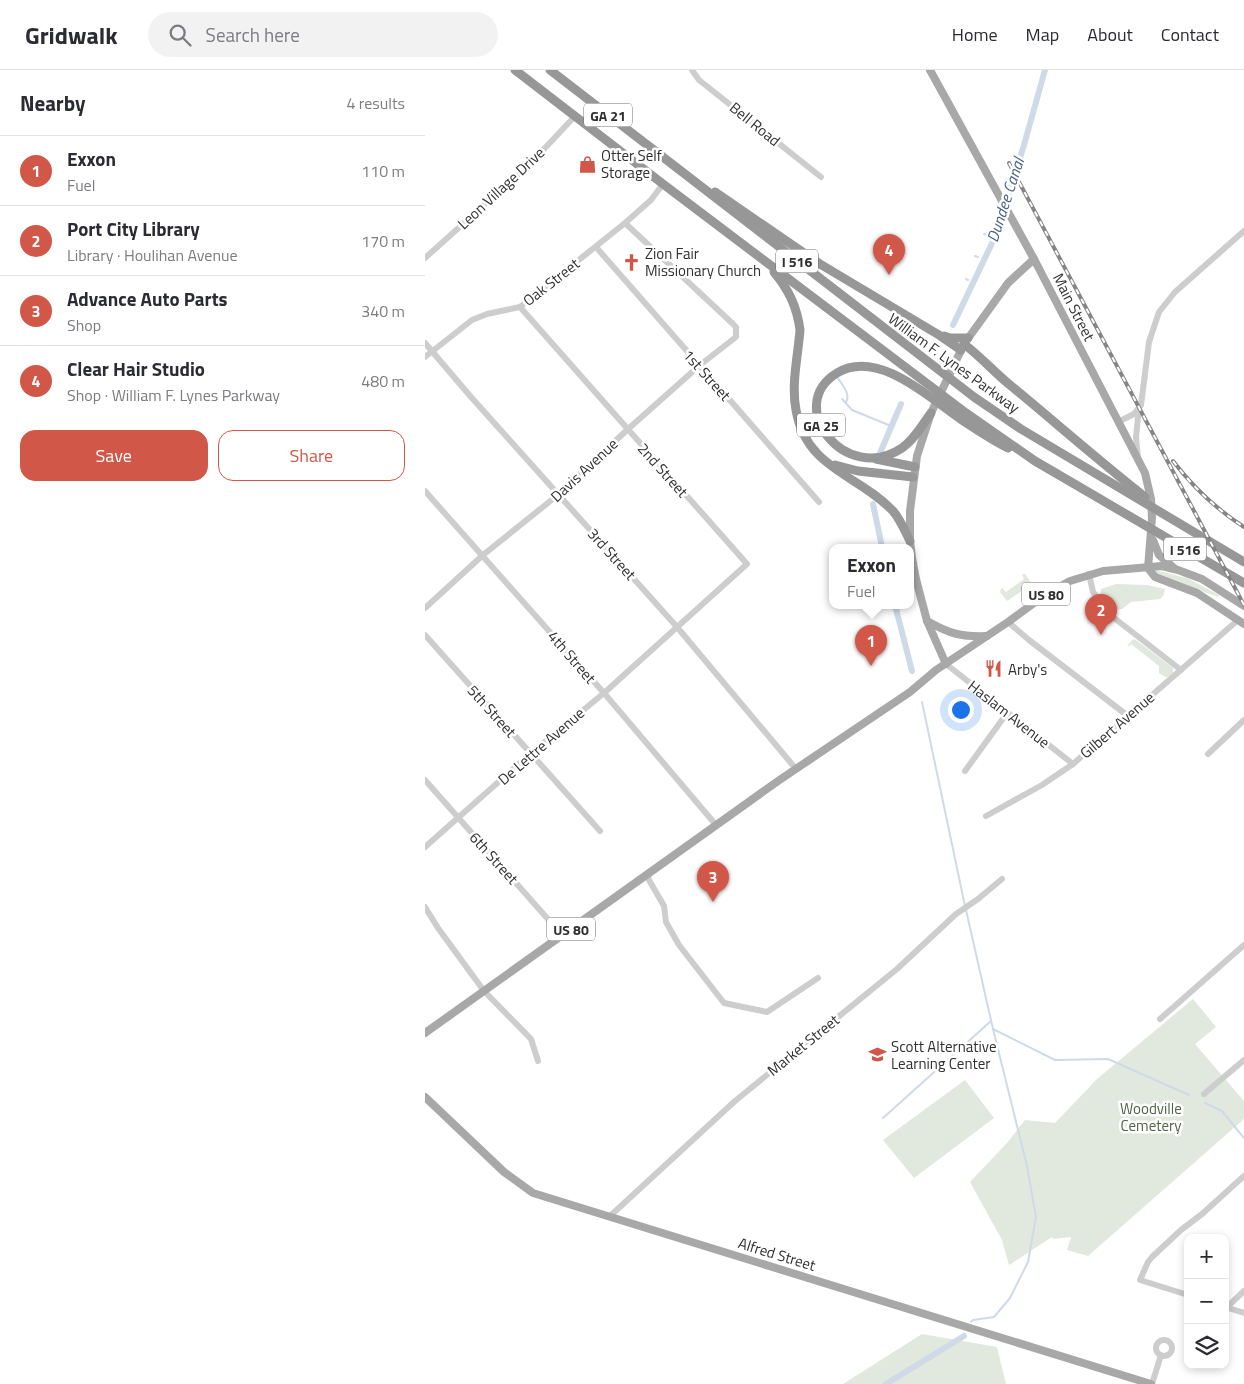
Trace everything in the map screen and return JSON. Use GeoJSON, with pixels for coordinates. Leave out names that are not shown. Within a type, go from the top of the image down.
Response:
{"type":"FeatureCollection","features":[{"type":"Feature","properties":{"kind":"highway","name":"GA 21"},"geometry":{"type":"LineString","coordinates":[[515,70],[762,259]]}},
{"type":"Feature","properties":{"kind":"highway","name":"GA 21"},"geometry":{"type":"LineString","coordinates":[[550,70],[666,160]]}},
{"type":"Feature","properties":{"kind":"highway"},"geometry":{"type":"LineString","coordinates":[[666,160],[731,202],[820,264],[939,335],[965,344]]}},
{"type":"Feature","properties":{"kind":"highway","name":"William F. Lynes Parkway"},"geometry":{"type":"LineString","coordinates":[[666,160],[974,397],[1021,429],[1244,562]]}},
{"type":"Feature","properties":{"kind":"highway"},"geometry":{"type":"LineString","coordinates":[[762,259],[785,287],[795,307],[799,330],[795,389],[796,409],[802,430],[808,442],[823,460],[887,505],[897,516],[910,540]]}},
{"type":"Feature","properties":{"kind":"highway","name":"William F. Lynes Parkway"},"geometry":{"type":"LineString","coordinates":[[762,259],[964,417],[1244,584]]}},
{"type":"Feature","properties":{"kind":"highway"},"geometry":{"type":"LineString","coordinates":[[939,335],[965,344],[1084,449],[1169,516]]}},
{"type":"Feature","properties":{"kind":"highway","name":"GA 25"},"geometry":{"type":"LineString","coordinates":[[917,382],[883,371],[862,368],[844,370],[827,381],[819,396],[817,406],[823,431],[836,445],[850,454],[863,457],[884,456],[893,454],[904,446],[931,413]]}},
{"type":"Feature","properties":{"kind":"highway"},"geometry":{"type":"LineString","coordinates":[[863,457],[914,472]]}},
{"type":"Feature","properties":{"kind":"highway"},"geometry":{"type":"LineString","coordinates":[[823,460],[858,471],[914,472]]}},
{"type":"Feature","properties":{"kind":"main road","name":"Main Street"},"geometry":{"type":"LineString","coordinates":[[930,70],[1034,259],[1139,459],[1145,473],[1151,499],[1151,534],[1148,568]]}},
{"type":"Feature","properties":{"kind":"main road","name":"GA 25"},"geometry":{"type":"LineString","coordinates":[[931,413],[965,344],[1008,282],[1034,259]]}},
{"type":"Feature","properties":{"kind":"main road"},"geometry":{"type":"LineString","coordinates":[[911,544],[909,511],[914,472],[931,413]]}},
{"type":"Feature","properties":{"kind":"main road"},"geometry":{"type":"LineString","coordinates":[[1151,534],[1159,555],[1177,570]]}},
{"type":"Feature","properties":{"kind":"main road","name":"US 80"},"geometry":{"type":"LineString","coordinates":[[425,1033],[716,825],[910,692],[946,664],[1053,590],[1089,574],[1163,566],[1215,586],[1244,606]]}},
{"type":"Feature","properties":{"kind":"main road"},"geometry":{"type":"LineString","coordinates":[[1148,568],[1155,578],[1197,593],[1241,622]]}},
{"type":"Feature","properties":{"kind":"main road"},"geometry":{"type":"LineString","coordinates":[[914,571],[927,621],[946,664]]}},
{"type":"Feature","properties":{"kind":"main road"},"geometry":{"type":"LineString","coordinates":[[927,621],[959,636],[987,636]]}},
{"type":"Feature","properties":{"kind":"main road","name":"Alfred Street"},"geometry":{"type":"LineString","coordinates":[[425,1097],[504,1172],[533,1193],[1151,1384]]}},
{"type":"Feature","properties":{"kind":"street","name":"Bell Road"},"geometry":{"type":"LineString","coordinates":[[692,70],[699,80],[821,176]]}},
{"type":"Feature","properties":{"kind":"street","name":"Leon Village Drive"},"geometry":{"type":"LineString","coordinates":[[425,258],[532,162],[575,116]]}},
{"type":"Feature","properties":{"kind":"street","name":"Oak Street"},"geometry":{"type":"LineString","coordinates":[[425,357],[473,320],[487,314],[520,307],[625,223],[651,200],[663,184]]}},
{"type":"Feature","properties":{"kind":"street","name":"Davis Avenue"},"geometry":{"type":"LineString","coordinates":[[425,608],[483,555],[559,494],[700,365],[736,337],[736,327],[625,223]]}},
{"type":"Feature","properties":{"kind":"street"},"geometry":{"type":"LineString","coordinates":[[1139,459],[1136,437],[1139,408],[1149,342],[1159,312],[1182,285],[1244,231]]}},
{"type":"Feature","properties":{"kind":"street","name":"1st Street"},"geometry":{"type":"LineString","coordinates":[[596,247],[819,502]]}},
{"type":"Feature","properties":{"kind":"street","name":"2nd Street"},"geometry":{"type":"LineString","coordinates":[[520,307],[747,564]]}},
{"type":"Feature","properties":{"kind":"street","name":"3rd Street"},"geometry":{"type":"LineString","coordinates":[[425,343],[677,627],[796,769]]}},
{"type":"Feature","properties":{"kind":"street"},"geometry":{"type":"LineString","coordinates":[[1118,422],[1133,414],[1139,408]]}},
{"type":"Feature","properties":{"kind":"street","name":"4th Street"},"geometry":{"type":"LineString","coordinates":[[425,491],[604,693],[716,825]]}},
{"type":"Feature","properties":{"kind":"street","name":"De Lettre Avenue"},"geometry":{"type":"LineString","coordinates":[[425,847],[459,819],[530,754],[604,693],[747,564]]}},
{"type":"Feature","properties":{"kind":"street"},"geometry":{"type":"LineString","coordinates":[[1089,574],[1093,592],[1109,614],[1181,670]]}},
{"type":"Feature","properties":{"kind":"street"},"geometry":{"type":"LineString","coordinates":[[1008,622],[1128,716]]}},
{"type":"Feature","properties":{"kind":"street","name":"Gilbert Avenue"},"geometry":{"type":"LineString","coordinates":[[986,816],[1042,786],[1073,764],[1181,670],[1241,622]]}},
{"type":"Feature","properties":{"kind":"street","name":"5th Street"},"geometry":{"type":"LineString","coordinates":[[425,635],[600,831]]}},
{"type":"Feature","properties":{"kind":"street","name":"Haslam Avenue"},"geometry":{"type":"LineString","coordinates":[[946,664],[1073,764]]}},
{"type":"Feature","properties":{"kind":"street"},"geometry":{"type":"LineString","coordinates":[[965,771],[1007,712]]}},
{"type":"Feature","properties":{"kind":"street"},"geometry":{"type":"LineString","coordinates":[[1209,754],[1244,720]]}},
{"type":"Feature","properties":{"kind":"street","name":"6th Street"},"geometry":{"type":"LineString","coordinates":[[425,780],[562,935]]}},
{"type":"Feature","properties":{"kind":"street"},"geometry":{"type":"LineString","coordinates":[[647,875],[664,906],[666,922],[679,944],[725,1003],[767,1012],[818,978]]}},
{"type":"Feature","properties":{"kind":"street","name":"Market Street"},"geometry":{"type":"LineString","coordinates":[[609,1217],[735,1101],[897,969],[956,914],[978,899],[1002,878]]}},
{"type":"Feature","properties":{"kind":"street"},"geometry":{"type":"LineString","coordinates":[[425,907],[438,928],[484,990],[531,1039],[538,1062]]}},
{"type":"Feature","properties":{"kind":"street"},"geometry":{"type":"LineString","coordinates":[[1160,1019],[1244,945]]}},
{"type":"Feature","properties":{"kind":"street"},"geometry":{"type":"LineString","coordinates":[[1205,1094],[1244,1060]]}},
{"type":"Feature","properties":{"kind":"street"},"geometry":{"type":"LineString","coordinates":[[1184,1294],[1140,1280],[1148,1262],[1181,1230],[1202,1214],[1244,1176]]}},
{"type":"Feature","properties":{"kind":"street"},"geometry":{"type":"LineString","coordinates":[[1229,1304],[1244,1290]]}},
{"type":"Feature","properties":{"kind":"street"},"geometry":{"type":"LineString","coordinates":[[1229,1308],[1244,1314]]}},
{"type":"Feature","properties":{"kind":"street"},"geometry":{"type":"LineString","coordinates":[[1151,1384],[1161,1355]]}},
{"type":"Feature","properties":{"kind":"green space"},"geometry":{"type":"Polygon","coordinates":[[[1155,570],[1187,578],[1219,595],[1218,597],[1157,575],[1155,570]]]}},
{"type":"Feature","properties":{"kind":"green space"},"geometry":{"type":"Polygon","coordinates":[[[1022,574],[1025,574],[1032,584],[1007,601],[1000,592],[1001,589],[1006,592],[1024,579],[1022,574]]]}},
{"type":"Feature","properties":{"kind":"green space"},"geometry":{"type":"Polygon","coordinates":[[[1116,584],[1147,585],[1165,589],[1160,599],[1131,602],[1122,609],[1110,610],[1104,603],[1101,589],[1116,584]]]}},
{"type":"Feature","properties":{"kind":"green space"},"geometry":{"type":"Polygon","coordinates":[[[1133,639],[1173,668],[1173,673],[1165,677],[1159,673],[1159,666],[1131,644],[1129,647],[1128,645],[1133,639]]]}},
{"type":"Feature","properties":{"kind":"green space","name":"Woodville Cemetery"},"geometry":{"type":"Polygon","coordinates":[[[1193,999],[1216,1027],[1195,1044],[1244,1101],[1244,1119],[1088,1256],[1067,1250],[1071,1237],[1053,1239],[1052,1237],[1009,1265],[1002,1240],[970,1182],[1007,1143],[1025,1120],[1055,1123],[1097,1079],[1193,999]]]}},
{"type":"Feature","properties":{"kind":"green space"},"geometry":{"type":"Polygon","coordinates":[[[965,1080],[994,1118],[914,1178],[883,1140],[965,1080]]]}},
{"type":"Feature","properties":{"kind":"green space"},"geometry":{"type":"Polygon","coordinates":[[[922,1334],[997,1347],[1006,1384],[843,1384],[922,1334]]]}},
{"type":"Feature","properties":{"kind":"waterway","name":"Dundee Canal"},"geometry":{"type":"LineString","coordinates":[[953,325],[995,237],[1045,70]]}},
{"type":"Feature","properties":{"kind":"waterway"},"geometry":{"type":"LineString","coordinates":[[838,378],[847,393],[846,402]]}},
{"type":"Feature","properties":{"kind":"waterway"},"geometry":{"type":"LineString","coordinates":[[842,399],[852,410],[891,426]]}},
{"type":"Feature","properties":{"kind":"waterway","name":"Dundee Canal"},"geometry":{"type":"LineString","coordinates":[[880,453],[901,404]]}},
{"type":"Feature","properties":{"kind":"waterway","name":"Dundee Canal"},"geometry":{"type":"LineString","coordinates":[[873,504],[881,544]]}},
{"type":"Feature","properties":{"kind":"waterway","name":"Dundee Canal"},"geometry":{"type":"LineString","coordinates":[[896,609],[912,671]]}},
{"type":"Feature","properties":{"kind":"waterway"},"geometry":{"type":"LineString","coordinates":[[922,702],[965,906]]}},
{"type":"Feature","properties":{"kind":"waterway"},"geometry":{"type":"LineString","coordinates":[[966,910],[1027,1166],[1036,1217],[1028,1262],[1010,1298],[994,1317],[973,1320],[971,1322]]}},
{"type":"Feature","properties":{"kind":"waterway"},"geometry":{"type":"LineString","coordinates":[[883,1118],[991,1021]]}},
{"type":"Feature","properties":{"kind":"waterway"},"geometry":{"type":"LineString","coordinates":[[993,1029],[1055,1060],[1108,1059],[1189,1095]]}},
{"type":"Feature","properties":{"kind":"waterway"},"geometry":{"type":"LineString","coordinates":[[1205,1103],[1222,1111],[1244,1138]]}},
{"type":"Feature","properties":{"kind":"waterway"},"geometry":{"type":"LineString","coordinates":[[886,1384],[964,1336]]}},
{"type":"Feature","properties":{"kind":"railway"},"geometry":{"type":"LineString","coordinates":[[1009,163],[1244,605]]}},
{"type":"Feature","properties":{"kind":"railway"},"geometry":{"type":"LineString","coordinates":[[1173,461],[1205,497],[1244,527]]}},
{"type":"Feature","properties":{"kind":"place","name":"Otter Self Storage"},"geometry":{"type":"Point","coordinates":[587,164]}},
{"type":"Feature","properties":{"kind":"place","name":"Zion Fair Missionary Church"},"geometry":{"type":"Point","coordinates":[631,262]}},
{"type":"Feature","properties":{"kind":"place","name":"Clear Hair Studio"},"geometry":{"type":"Point","coordinates":[889,275]}},
{"type":"Feature","properties":{"kind":"place","name":"Port City Library"},"geometry":{"type":"Point","coordinates":[1101,635]}},
{"type":"Feature","properties":{"kind":"place","name":"Exxon"},"geometry":{"type":"Point","coordinates":[871,666]}},
{"type":"Feature","properties":{"kind":"place","name":"Arby's"},"geometry":{"type":"Point","coordinates":[994,669]}},
{"type":"Feature","properties":{"kind":"place","name":"Advance Auto Parts"},"geometry":{"type":"Point","coordinates":[713,902]}},
{"type":"Feature","properties":{"kind":"place","name":"Scott Alternative Learning Center"},"geometry":{"type":"Point","coordinates":[877,1055]}}]}
